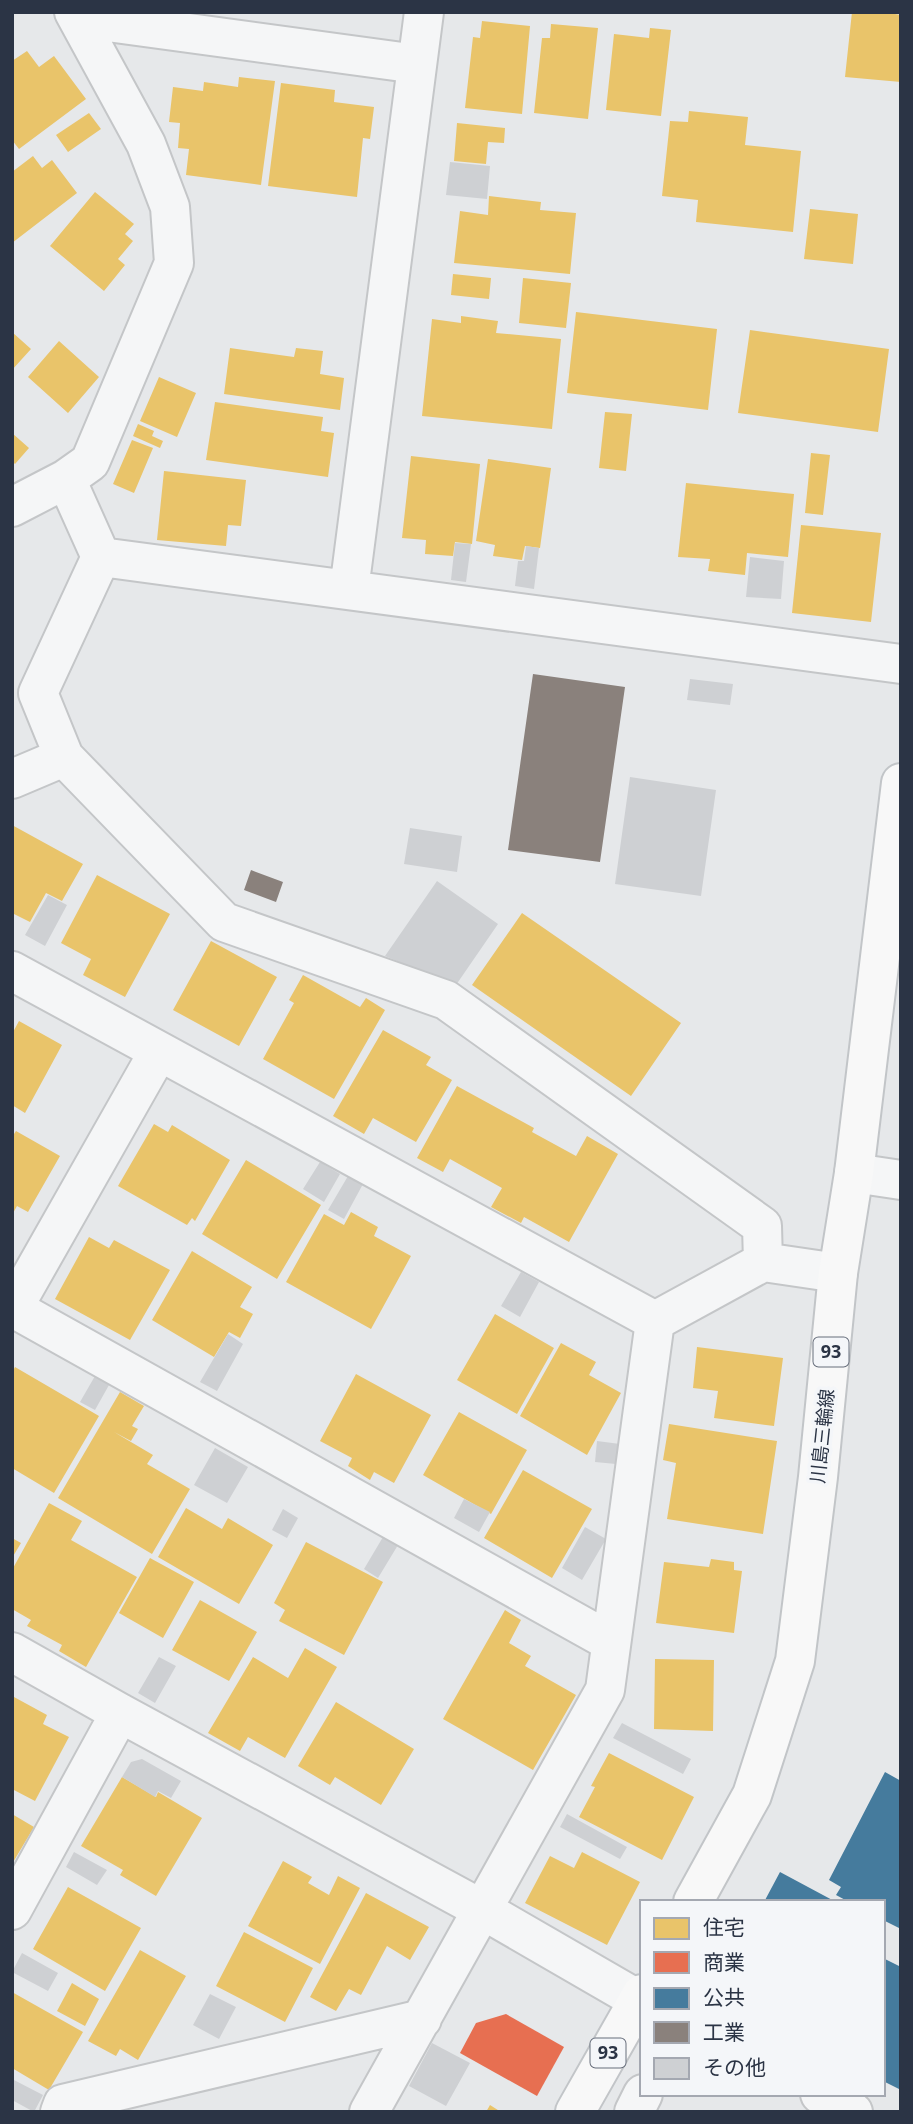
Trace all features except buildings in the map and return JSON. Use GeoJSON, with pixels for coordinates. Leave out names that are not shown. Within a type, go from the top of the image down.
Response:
{"type":"FeatureCollection","features":[{"type":"Feature","properties":{"kind":"main road","name":"川島三輪線"},"geometry":{"type":"LineString","coordinates":[[694,1900],[752,1795],[795,1661],[818,1477],[838,1273],[854,1173],[901,783]]}},
{"type":"Feature","properties":{"kind":"main road","name":"93"},"geometry":{"type":"LineString","coordinates":[[575,2112],[640,2001]]}},
{"type":"Feature","properties":{"kind":"street"},"geometry":{"type":"LineString","coordinates":[[349,590],[424,12]]}},
{"type":"Feature","properties":{"kind":"street"},"geometry":{"type":"LineString","coordinates":[[76,15],[417,64]]}},
{"type":"Feature","properties":{"kind":"street"},"geometry":{"type":"LineString","coordinates":[[12,507],[66,479],[90,462],[174,263],[170,207],[146,144],[76,15]]}},
{"type":"Feature","properties":{"kind":"street"},"geometry":{"type":"LineString","coordinates":[[66,479],[101,557],[38,693],[64,757],[224,922],[446,1000],[762,1226],[763,1262]]}},
{"type":"Feature","properties":{"kind":"street"},"geometry":{"type":"LineString","coordinates":[[101,557],[901,664]]}},
{"type":"Feature","properties":{"kind":"street"},"geometry":{"type":"LineString","coordinates":[[12,779],[64,757]]}},
{"type":"Feature","properties":{"kind":"street"},"geometry":{"type":"LineString","coordinates":[[12,971],[655,1321]]}},
{"type":"Feature","properties":{"kind":"street"},"geometry":{"type":"LineString","coordinates":[[159,1051],[13,1308],[611,1642]]}},
{"type":"Feature","properties":{"kind":"street"},"geometry":{"type":"LineString","coordinates":[[854,1173],[901,1180]]}},
{"type":"Feature","properties":{"kind":"street"},"geometry":{"type":"LineString","coordinates":[[655,1321],[763,1262],[838,1273]]}},
{"type":"Feature","properties":{"kind":"street"},"geometry":{"type":"LineString","coordinates":[[369,2112],[605,1690],[655,1321]]}},
{"type":"Feature","properties":{"kind":"street"},"geometry":{"type":"LineString","coordinates":[[12,1652],[640,1998]]}},
{"type":"Feature","properties":{"kind":"street"},"geometry":{"type":"LineString","coordinates":[[12,1910],[120,1713]]}},
{"type":"Feature","properties":{"kind":"street"},"geometry":{"type":"LineString","coordinates":[[60,2112],[63,2104],[422,2019]]}},
{"type":"Feature","properties":{"kind":"street"},"geometry":{"type":"LineString","coordinates":[[634,2112],[642,2096]]}},
{"type":"Feature","properties":{"kind":"street"},"geometry":{"type":"LineString","coordinates":[[824,2096],[853,2112]]}}]}
